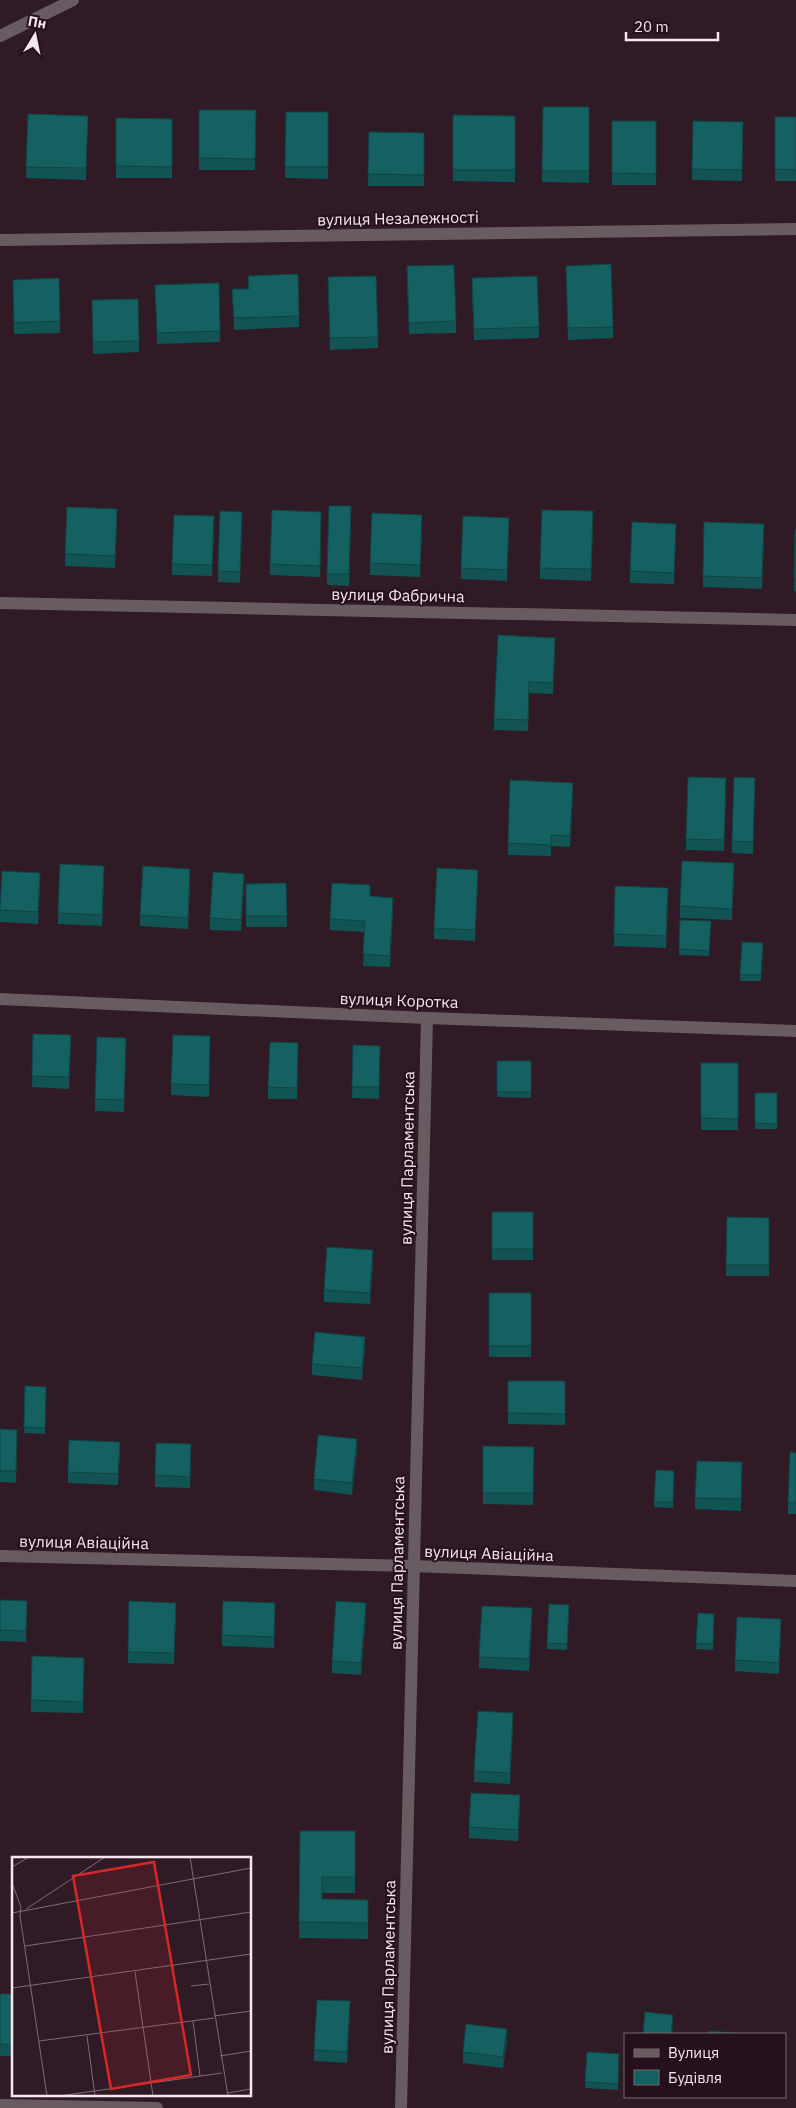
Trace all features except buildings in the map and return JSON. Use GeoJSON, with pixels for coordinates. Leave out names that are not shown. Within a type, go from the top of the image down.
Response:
{"type":"FeatureCollection","features":[{"type":"Feature","properties":{"kind":"street"},"geometry":{"type":"LineString","coordinates":[[0,36],[73,0]]}},
{"type":"Feature","properties":{"kind":"street","name":"вулиця Незалежності"},"geometry":{"type":"LineString","coordinates":[[0,240],[796,229]]}},
{"type":"Feature","properties":{"kind":"street","name":"вулиця Фабрична"},"geometry":{"type":"LineString","coordinates":[[0,603],[796,620]]}},
{"type":"Feature","properties":{"kind":"street","name":"вулиця Коротка"},"geometry":{"type":"LineString","coordinates":[[0,999],[427,1018],[796,1030]]}},
{"type":"Feature","properties":{"kind":"street","name":"вулиця Парламентська"},"geometry":{"type":"LineString","coordinates":[[401,2108],[427,1018]]}},
{"type":"Feature","properties":{"kind":"street","name":"вулиця Авіаційна"},"geometry":{"type":"LineString","coordinates":[[0,1556],[413,1566],[796,1581]]}},
{"type":"Feature","properties":{"kind":"street"},"geometry":{"type":"LineString","coordinates":[[0,2105],[157,2108]]}}]}
